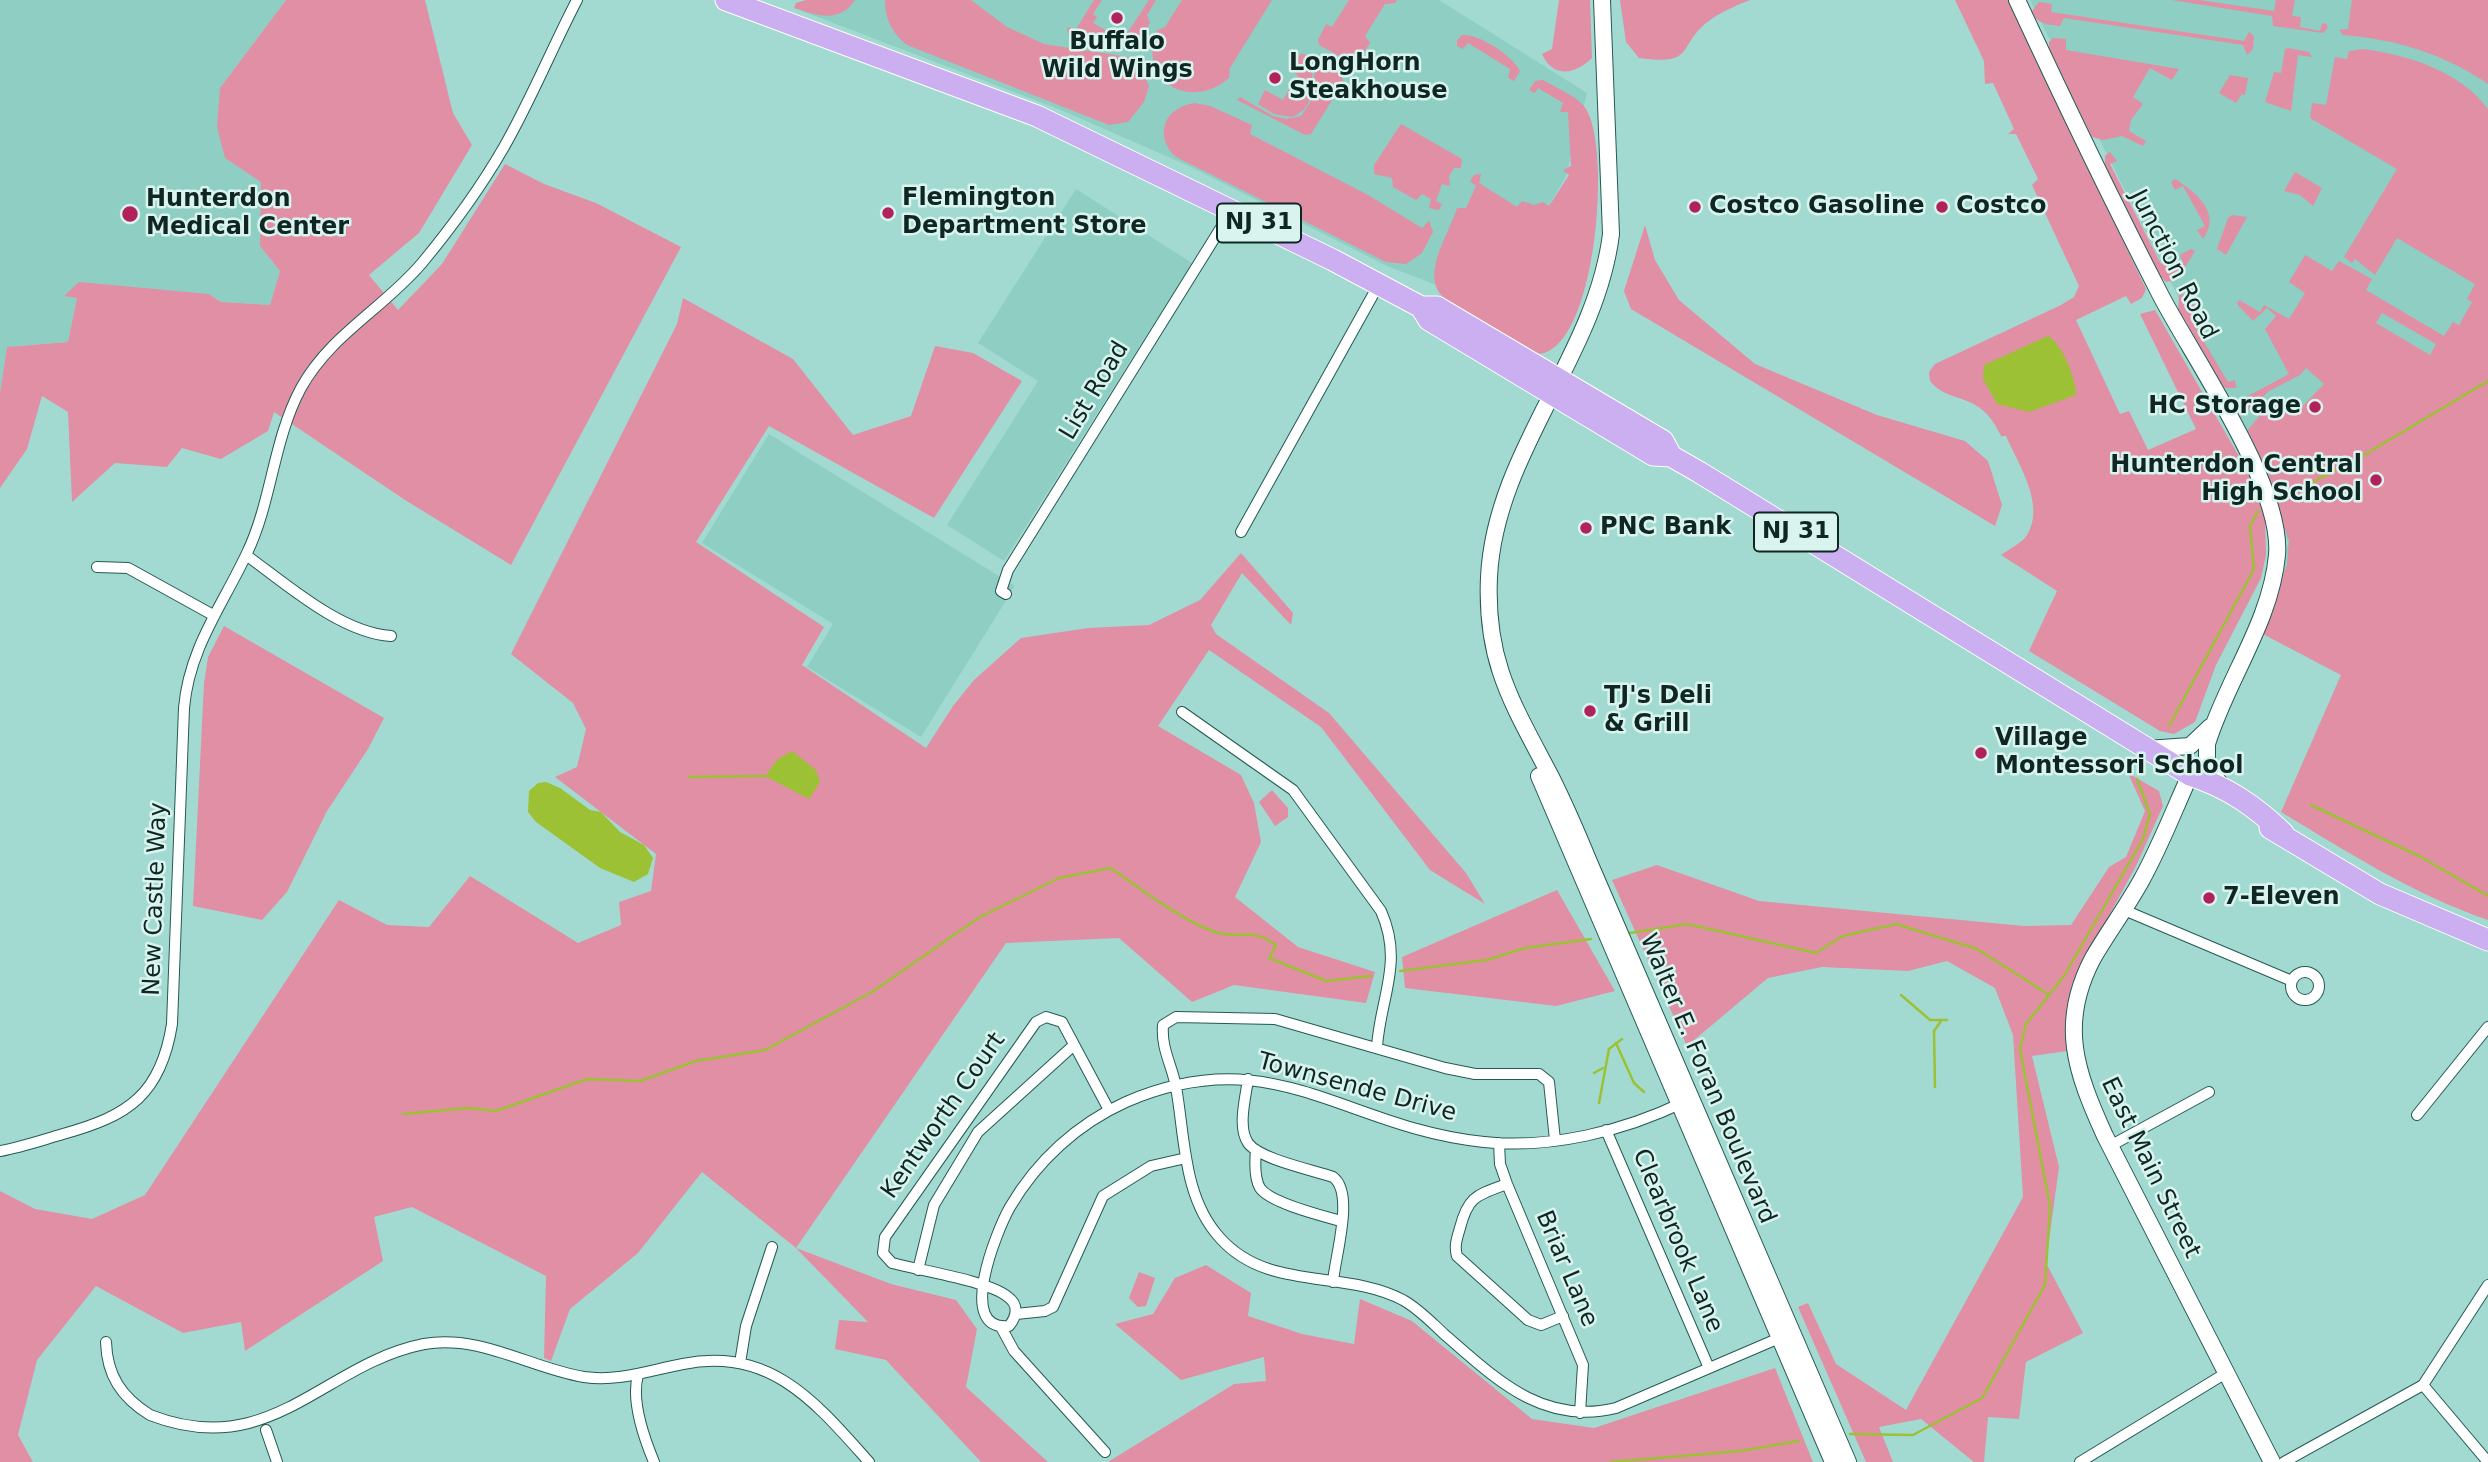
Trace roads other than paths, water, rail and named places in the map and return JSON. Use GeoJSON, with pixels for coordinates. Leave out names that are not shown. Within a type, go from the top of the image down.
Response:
{"type":"FeatureCollection","features":[{"type":"Feature","properties":{"kind":"highway","name":"NJ 31"},"geometry":{"type":"LineString","coordinates":[[726,0],[1037,116],[1232,210],[1421,307],[1437,307],[1557,386],[1663,441],[1671,456],[2147,749],[2190,775],[2220,784],[2260,811],[2283,833]]}},
{"type":"Feature","properties":{"kind":"highway","name":"NJ 31"},"geometry":{"type":"LineString","coordinates":[[2190,775],[2208,795],[2283,833],[2379,894],[2488,940]]}},
{"type":"Feature","properties":{"kind":"street","name":"New Castle Way"},"geometry":{"type":"LineString","coordinates":[[0,1151],[78,1130],[127,1110],[156,1078],[168,1051],[172,1024],[185,689],[197,648],[257,531],[284,431],[302,387],[336,341],[410,276],[439,241],[503,148],[577,0]]}},
{"type":"Feature","properties":{"kind":"street","name":"Walter E. Foran Boulevard"},"geometry":{"type":"LineString","coordinates":[[1602,0],[1611,234],[1600,287],[1557,386],[1511,480],[1497,524],[1490,567],[1489,602],[1494,650],[1517,718],[1570,850],[1686,1101],[1786,1335],[1833,1462]]}},
{"type":"Feature","properties":{"kind":"street","name":"Junction Road"},"geometry":{"type":"LineString","coordinates":[[2017,0],[2162,297],[2257,472],[2274,525],[2277,554],[2259,617],[2214,722]]}},
{"type":"Feature","properties":{"kind":"street","name":"List Road"},"geometry":{"type":"LineString","coordinates":[[1006,594],[1001,591],[1001,583],[1008,570],[1232,210]]}},
{"type":"Feature","properties":{"kind":"street"},"geometry":{"type":"LineString","coordinates":[[1241,532],[1379,284]]}},
{"type":"Feature","properties":{"kind":"street"},"geometry":{"type":"LineString","coordinates":[[246,555],[299,594],[361,631],[391,636]]}},
{"type":"Feature","properties":{"kind":"street"},"geometry":{"type":"LineString","coordinates":[[97,567],[128,568],[214,615]]}},
{"type":"Feature","properties":{"kind":"street"},"geometry":{"type":"LineString","coordinates":[[1182,712],[1293,790],[1382,913],[1389,940],[1391,970],[1377,1047]]}},
{"type":"Feature","properties":{"kind":"street"},"geometry":{"type":"LineString","coordinates":[[2147,749],[2190,746],[2204,735],[2214,722]]}},
{"type":"Feature","properties":{"kind":"street"},"geometry":{"type":"LineString","coordinates":[[2214,722],[2206,758],[2220,784]]}},
{"type":"Feature","properties":{"kind":"street","name":"East Main Street"},"geometry":{"type":"LineString","coordinates":[[2190,775],[2156,851],[2085,974],[2073,1025],[2079,1073],[2110,1146],[2272,1462]]}},
{"type":"Feature","properties":{"kind":"street"},"geometry":{"type":"LineString","coordinates":[[2124,909],[2292,981]]}},
{"type":"Feature","properties":{"kind":"street","name":"Kentworth Court"},"geometry":{"type":"LineString","coordinates":[[984,1286],[918,1270],[886,1259],[883,1254],[885,1237],[1029,1030],[1046,1017],[1062,1022],[1109,1110]]}},
{"type":"Feature","properties":{"kind":"street"},"geometry":{"type":"LineString","coordinates":[[1555,1140],[1549,1082],[1539,1074],[1464,1072],[1275,1018],[1176,1017],[1163,1025],[1162,1040],[1175,1083],[1186,1158],[1200,1208],[1212,1229],[1227,1246],[1265,1269],[1383,1292],[1403,1300],[1522,1397],[1553,1409],[1580,1413],[1616,1408],[1786,1335]]}},
{"type":"Feature","properties":{"kind":"street"},"geometry":{"type":"LineString","coordinates":[[2417,1115],[2488,1027]]}},
{"type":"Feature","properties":{"kind":"street"},"geometry":{"type":"LineString","coordinates":[[918,1270],[934,1205],[978,1132],[1074,1045]]}},
{"type":"Feature","properties":{"kind":"street","name":"Townsende Drive"},"geometry":{"type":"LineString","coordinates":[[1001,1326],[987,1320],[981,1304],[992,1249],[1018,1193],[1040,1165],[1073,1133],[1109,1110],[1175,1083],[1213,1078],[1248,1079],[1299,1089],[1418,1129],[1499,1143],[1555,1140],[1606,1130],[1686,1101]]}},
{"type":"Feature","properties":{"kind":"street"},"geometry":{"type":"LineString","coordinates":[[1248,1079],[1243,1130],[1248,1143],[1256,1150],[1340,1182],[1345,1198],[1333,1282]]}},
{"type":"Feature","properties":{"kind":"street"},"geometry":{"type":"LineString","coordinates":[[2110,1146],[2208,1092]]}},
{"type":"Feature","properties":{"kind":"street","name":"Clearbrook Lane"},"geometry":{"type":"LineString","coordinates":[[1606,1130],[1709,1368]]}},
{"type":"Feature","properties":{"kind":"street","name":"Briar Lane"},"geometry":{"type":"LineString","coordinates":[[1499,1143],[1500,1164],[1507,1184],[1583,1364],[1580,1413]]}},
{"type":"Feature","properties":{"kind":"street"},"geometry":{"type":"LineString","coordinates":[[1256,1150],[1255,1169],[1260,1188],[1273,1198],[1341,1221]]}},
{"type":"Feature","properties":{"kind":"street"},"geometry":{"type":"LineString","coordinates":[[1016,1314],[1053,1307],[1103,1196],[1151,1166],[1186,1158]]}},
{"type":"Feature","properties":{"kind":"street"},"geometry":{"type":"LineString","coordinates":[[1507,1184],[1481,1193],[1468,1203],[1456,1244],[1457,1256],[1528,1320],[1541,1325],[1563,1316]]}},
{"type":"Feature","properties":{"kind":"street"},"geometry":{"type":"LineString","coordinates":[[740,1363],[746,1326],[772,1247]]}},
{"type":"Feature","properties":{"kind":"street"},"geometry":{"type":"LineString","coordinates":[[2284,1462],[2423,1385],[2488,1285]]}},
{"type":"Feature","properties":{"kind":"street"},"geometry":{"type":"LineString","coordinates":[[984,1286],[1008,1296],[1015,1306],[1016,1314],[1009,1326],[1001,1326],[1014,1351],[1105,1452]]}},
{"type":"Feature","properties":{"kind":"street","name":"Walter E. Foran Boulevard"},"geometry":{"type":"LineString","coordinates":[[1786,1335],[1848,1462]]}},
{"type":"Feature","properties":{"kind":"street"},"geometry":{"type":"LineString","coordinates":[[106,1342],[107,1357],[116,1385],[130,1400],[160,1420],[185,1432],[214,1437],[274,1427],[378,1362],[423,1344],[440,1342],[480,1346],[586,1377],[638,1375],[690,1362],[740,1363],[777,1376],[809,1397],[869,1462]]}},
{"type":"Feature","properties":{"kind":"street"},"geometry":{"type":"LineString","coordinates":[[2080,1462],[2226,1373]]}},
{"type":"Feature","properties":{"kind":"street"},"geometry":{"type":"LineString","coordinates":[[638,1375],[635,1384],[638,1404],[654,1462]]}},
{"type":"Feature","properties":{"kind":"street"},"geometry":{"type":"LineString","coordinates":[[2423,1385],[2488,1462]]}},
{"type":"Feature","properties":{"kind":"street"},"geometry":{"type":"LineString","coordinates":[[274,1427],[277,1462]]}},
{"type":"Feature","properties":{"kind":"waterway"},"geometry":{"type":"LineString","coordinates":[[2280,499],[2359,458],[2488,381]]}},
{"type":"Feature","properties":{"kind":"waterway"},"geometry":{"type":"LineString","coordinates":[[2169,726],[2254,569],[2250,526],[2258,511]]}},
{"type":"Feature","properties":{"kind":"waterway"},"geometry":{"type":"LineString","coordinates":[[689,777],[765,776]]}},
{"type":"Feature","properties":{"kind":"waterway"},"geometry":{"type":"LineString","coordinates":[[1850,1434],[1913,1435],[1982,1398],[2045,1285],[2050,1206],[2020,1049],[2026,1024],[2064,976],[2143,839],[2150,814],[2137,779]]}},
{"type":"Feature","properties":{"kind":"waterway"},"geometry":{"type":"LineString","coordinates":[[2311,805],[2421,857],[2488,896]]}},
{"type":"Feature","properties":{"kind":"waterway"},"geometry":{"type":"LineString","coordinates":[[403,1114],[468,1108],[496,1111],[587,1079],[640,1081],[696,1061],[765,1050],[872,992],[980,917],[1059,878],[1111,868],[1163,905],[1207,929],[1219,933],[1260,936],[1276,945],[1269,958],[1326,981],[1371,976]]}},
{"type":"Feature","properties":{"kind":"waterway"},"geometry":{"type":"LineString","coordinates":[[1630,933],[1687,924],[1816,953],[1843,936],[1896,924],[1977,949],[2048,994]]}},
{"type":"Feature","properties":{"kind":"waterway"},"geometry":{"type":"LineString","coordinates":[[1400,971],[1487,960],[1525,948],[1591,939]]}},
{"type":"Feature","properties":{"kind":"waterway"},"geometry":{"type":"LineString","coordinates":[[1901,995],[1930,1020],[1947,1020]]}},
{"type":"Feature","properties":{"kind":"waterway"},"geometry":{"type":"LineString","coordinates":[[1935,1087],[1934,1031],[1941,1021]]}},
{"type":"Feature","properties":{"kind":"waterway"},"geometry":{"type":"LineString","coordinates":[[1599,1103],[1609,1049],[1622,1039]]}},
{"type":"Feature","properties":{"kind":"waterway"},"geometry":{"type":"LineString","coordinates":[[1616,1043],[1634,1083],[1644,1092]]}},
{"type":"Feature","properties":{"kind":"waterway"},"geometry":{"type":"LineString","coordinates":[[1594,1073],[1603,1068]]}},
{"type":"Feature","properties":{"kind":"waterway"},"geometry":{"type":"LineString","coordinates":[[1611,1462],[1740,1451],[1799,1441]]}},
{"type":"Feature","properties":{"kind":"place","name":"Buffalo Wild Wings"},"geometry":{"type":"Point","coordinates":[1117,18]}},
{"type":"Feature","properties":{"kind":"place","name":"LongHorn Steakhouse"},"geometry":{"type":"Point","coordinates":[1275,78]}},
{"type":"Feature","properties":{"kind":"place","name":"Costco Gasoline"},"geometry":{"type":"Point","coordinates":[1695,207]}},
{"type":"Feature","properties":{"kind":"place","name":"Costco"},"geometry":{"type":"Point","coordinates":[1942,207]}},
{"type":"Feature","properties":{"kind":"place","name":"Flemington Department Store"},"geometry":{"type":"Point","coordinates":[888,213]}},
{"type":"Feature","properties":{"kind":"place","name":"Hunterdon Medical Center"},"geometry":{"type":"Point","coordinates":[130,214]}},
{"type":"Feature","properties":{"kind":"place","name":"HC Storage"},"geometry":{"type":"Point","coordinates":[2315,407]}},
{"type":"Feature","properties":{"kind":"place","name":"Hunterdon Central High School"},"geometry":{"type":"Point","coordinates":[2376,480]}},
{"type":"Feature","properties":{"kind":"place","name":"PNC Bank"},"geometry":{"type":"Point","coordinates":[1586,528]}},
{"type":"Feature","properties":{"kind":"place","name":"TJ's Deli & Grill"},"geometry":{"type":"Point","coordinates":[1590,711]}},
{"type":"Feature","properties":{"kind":"place","name":"Village Montessori School"},"geometry":{"type":"Point","coordinates":[1981,753]}},
{"type":"Feature","properties":{"kind":"place","name":"7-Eleven"},"geometry":{"type":"Point","coordinates":[2209,898]}}]}
